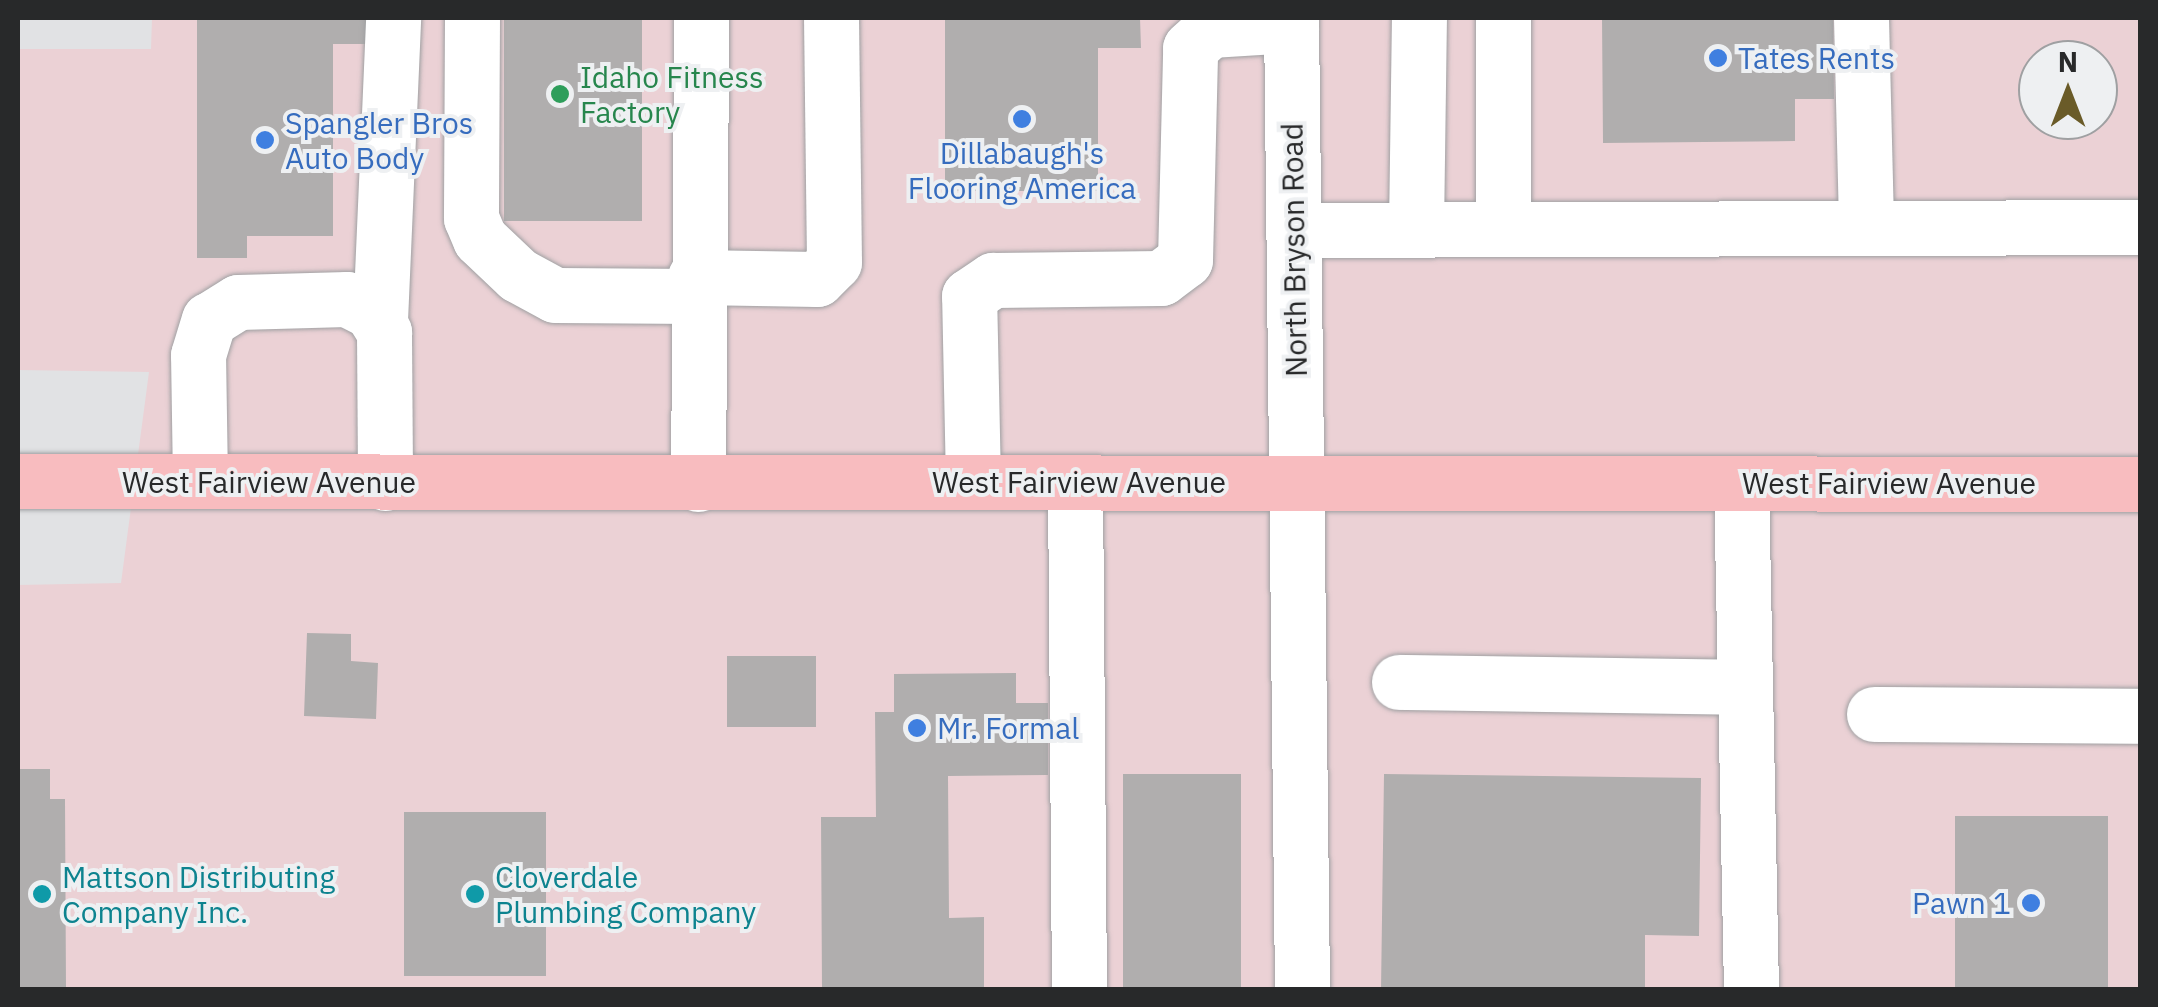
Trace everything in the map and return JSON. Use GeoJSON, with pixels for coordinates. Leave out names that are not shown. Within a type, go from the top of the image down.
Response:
{"type":"FeatureCollection","features":[{"type":"Feature","properties":{"kind":"main road","name":"West Fairview Avenue"},"geometry":{"type":"LineString","coordinates":[[18,481],[2140,484]]}},
{"type":"Feature","properties":{"kind":"street"},"geometry":{"type":"LineString","coordinates":[[385,483],[380,320],[393,18]]}},
{"type":"Feature","properties":{"kind":"street"},"geometry":{"type":"LineString","coordinates":[[472,18],[471,218],[480,239],[518,274],[554,295],[817,278],[834,262],[831,18]]}},
{"type":"Feature","properties":{"kind":"street"},"geometry":{"type":"LineString","coordinates":[[698,484],[700,18]]}},
{"type":"Feature","properties":{"kind":"street"},"geometry":{"type":"LineString","coordinates":[[1416,229],[1419,18]]}},
{"type":"Feature","properties":{"kind":"street"},"geometry":{"type":"LineString","coordinates":[[1503,18],[1503,229]]}},
{"type":"Feature","properties":{"kind":"street"},"geometry":{"type":"LineString","coordinates":[[1861,18],[1866,228]]}},
{"type":"Feature","properties":{"kind":"street"},"geometry":{"type":"LineString","coordinates":[[973,482],[969,296],[993,280],[1161,278],[1185,260],[1190,48],[1210,30],[1291,21]]}},
{"type":"Feature","properties":{"kind":"street","name":"North Bryson Road"},"geometry":{"type":"LineString","coordinates":[[1291,21],[1302,990]]}},
{"type":"Feature","properties":{"kind":"street"},"geometry":{"type":"LineString","coordinates":[[1293,230],[2140,227]]}},
{"type":"Feature","properties":{"kind":"street"},"geometry":{"type":"LineString","coordinates":[[200,480],[198,355],[209,320],[238,302],[347,299],[380,320]]}},
{"type":"Feature","properties":{"kind":"street"},"geometry":{"type":"LineString","coordinates":[[1741,483],[1751,990]]}},
{"type":"Feature","properties":{"kind":"street"},"geometry":{"type":"LineString","coordinates":[[1075,484],[1079,990]]}},
{"type":"Feature","properties":{"kind":"street"},"geometry":{"type":"LineString","coordinates":[[1399,682],[1744,687]]}},
{"type":"Feature","properties":{"kind":"street"},"geometry":{"type":"LineString","coordinates":[[1874,714],[2140,716]]}},
{"type":"Feature","properties":{"kind":"shaded area"},"geometry":{"type":"Polygon","coordinates":[[[152,18],[2140,18],[2140,989],[18,989],[18,585],[121,583],[149,372],[18,370],[18,49],[151,49],[152,18]]]}},
{"type":"Feature","properties":{"kind":"building","name":"Spangler Bros Auto Body"},"geometry":{"type":"Polygon","coordinates":[[[197,18],[382,18],[382,44],[333,44],[333,236],[247,236],[247,258],[197,258],[197,18]]]}},
{"type":"Feature","properties":{"kind":"building"},"geometry":{"type":"Polygon","coordinates":[[[504,18],[642,18],[642,221],[504,221],[504,18]]]}},
{"type":"Feature","properties":{"kind":"building","name":"Dillabaugh's Flooring America"},"geometry":{"type":"Polygon","coordinates":[[[945,18],[1140,18],[1141,48],[1098,48],[1098,191],[945,191],[945,18]]]}},
{"type":"Feature","properties":{"kind":"building","name":"Tates Rents"},"geometry":{"type":"Polygon","coordinates":[[[1602,18],[1833,18],[1834,99],[1795,99],[1795,141],[1603,143],[1602,18]]]}},
{"type":"Feature","properties":{"kind":"building"},"geometry":{"type":"Polygon","coordinates":[[[307,633],[351,634],[351,661],[378,663],[376,719],[304,716],[307,633]]]}},
{"type":"Feature","properties":{"kind":"building"},"geometry":{"type":"Polygon","coordinates":[[[727,656],[816,656],[816,727],[727,727],[727,656]]]}},
{"type":"Feature","properties":{"kind":"building"},"geometry":{"type":"Polygon","coordinates":[[[1016,673],[1016,703],[1048,703],[1048,775],[948,776],[949,918],[984,917],[984,990],[822,990],[821,817],[876,817],[875,712],[894,712],[894,674],[1016,673]]]}},
{"type":"Feature","properties":{"kind":"building","name":"Mattson Distributing Company Inc."},"geometry":{"type":"Polygon","coordinates":[[[18,769],[50,769],[50,799],[65,799],[66,990],[18,990],[18,769]]]}},
{"type":"Feature","properties":{"kind":"building"},"geometry":{"type":"Polygon","coordinates":[[[1123,774],[1241,774],[1241,990],[1123,990],[1123,774]]]}},
{"type":"Feature","properties":{"kind":"building"},"geometry":{"type":"Polygon","coordinates":[[[1384,774],[1701,778],[1699,936],[1645,935],[1645,990],[1381,990],[1384,774]]]}},
{"type":"Feature","properties":{"kind":"building","name":"Cloverdale Plumbing Company"},"geometry":{"type":"Polygon","coordinates":[[[404,812],[546,812],[546,976],[404,976],[404,812]]]}},
{"type":"Feature","properties":{"kind":"building","name":"Pawn 1"},"geometry":{"type":"Polygon","coordinates":[[[1955,816],[2108,816],[2108,990],[1955,990],[1955,816]]]}},
{"type":"Feature","properties":{"kind":"place","name":"Tates Rents"},"geometry":{"type":"Point","coordinates":[1718,58]}},
{"type":"Feature","properties":{"kind":"place","name":"Idaho Fitness Factory"},"geometry":{"type":"Point","coordinates":[560,94]}},
{"type":"Feature","properties":{"kind":"place","name":"Dillabaugh's Flooring America"},"geometry":{"type":"Point","coordinates":[1022,119]}},
{"type":"Feature","properties":{"kind":"place","name":"Spangler Bros Auto Body"},"geometry":{"type":"Point","coordinates":[265,140]}},
{"type":"Feature","properties":{"kind":"place","name":"Mr. Formal"},"geometry":{"type":"Point","coordinates":[917,728]}},
{"type":"Feature","properties":{"kind":"place","name":"Mattson Distributing Company Inc."},"geometry":{"type":"Point","coordinates":[42,894]}},
{"type":"Feature","properties":{"kind":"place","name":"Cloverdale Plumbing Company"},"geometry":{"type":"Point","coordinates":[475,894]}},
{"type":"Feature","properties":{"kind":"place","name":"Pawn 1"},"geometry":{"type":"Point","coordinates":[2031,903]}}]}
